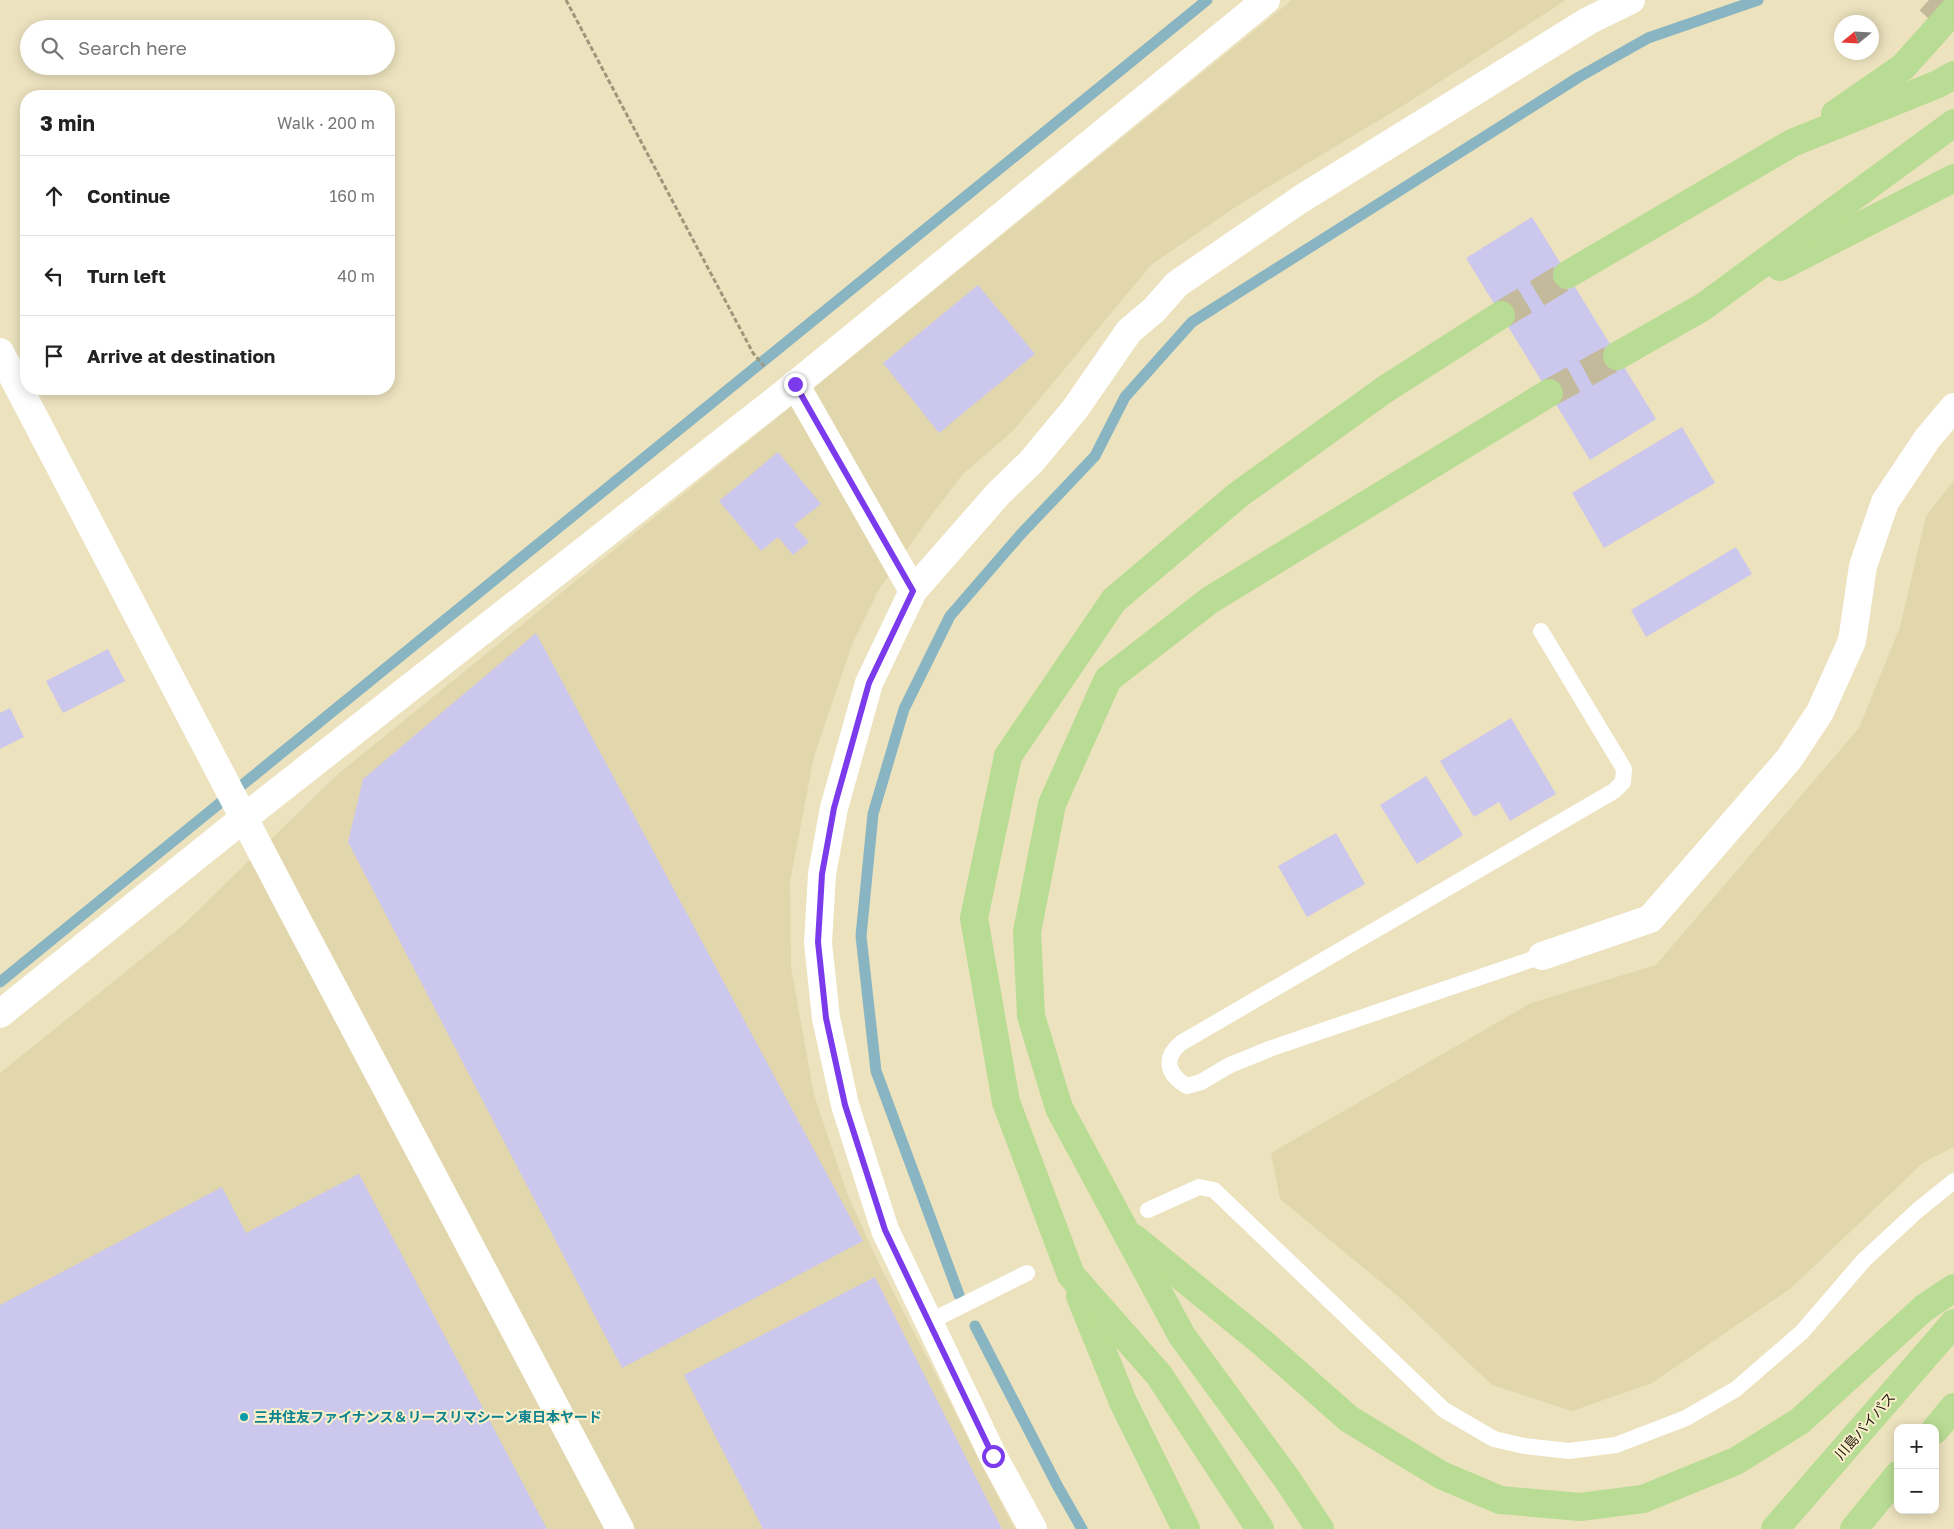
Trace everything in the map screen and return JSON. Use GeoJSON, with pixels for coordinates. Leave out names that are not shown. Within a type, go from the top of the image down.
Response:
{"type":"FeatureCollection","features":[{"type":"Feature","properties":{"kind":"highway"},"geometry":{"type":"LineString","coordinates":[[1567,275],[1792,143],[1903,67],[1954,10]]}},
{"type":"Feature","properties":{"kind":"highway"},"geometry":{"type":"LineString","coordinates":[[1792,143],[1938,84],[1954,75]]}},
{"type":"Feature","properties":{"kind":"highway"},"geometry":{"type":"LineString","coordinates":[[1703,307],[1954,124]]}},
{"type":"Feature","properties":{"kind":"highway"},"geometry":{"type":"LineString","coordinates":[[1617,356],[1703,307],[1954,178]]}},
{"type":"Feature","properties":{"kind":"highway"},"geometry":{"type":"LineString","coordinates":[[1186,1529],[1123,1402],[1071,1275],[1006,1102],[974,918],[1008,756],[1114,600],[1238,495],[1384,390],[1501,314]]}},
{"type":"Feature","properties":{"kind":"highway"},"geometry":{"type":"LineString","coordinates":[[1320,1529],[1287,1480],[1182,1336],[1059,1108],[1031,1016],[1027,932],[1052,804],[1108,679],[1210,600],[1549,393]]}},
{"type":"Feature","properties":{"kind":"highway"},"geometry":{"type":"LineString","coordinates":[[1123,1229],[1264,1344],[1349,1419],[1441,1475],[1500,1500],[1580,1507],[1643,1498],[1736,1461],[1800,1421],[1924,1308],[1954,1288]]}},
{"type":"Feature","properties":{"kind":"highway"},"geometry":{"type":"LineString","coordinates":[[1071,1275],[1159,1375],[1260,1529]]}},
{"type":"Feature","properties":{"kind":"highway","name":"川島バイパス"},"geometry":{"type":"LineString","coordinates":[[1775,1529],[1954,1323]]}},
{"type":"Feature","properties":{"kind":"highway"},"geometry":{"type":"LineString","coordinates":[[1939,1425],[1954,1407]]}},
{"type":"Feature","properties":{"kind":"highway"},"geometry":{"type":"LineString","coordinates":[[1854,1529],[1894,1480]]}},
{"type":"Feature","properties":{"kind":"street"},"geometry":{"type":"LineString","coordinates":[[0,1014],[244,818],[790,388],[1266,0]]}},
{"type":"Feature","properties":{"kind":"street"},"geometry":{"type":"LineString","coordinates":[[1033,1529],[993,1456],[885,1230],[845,1105],[826,1018],[818,942],[822,874],[834,808],[869,683],[913,591],[998,494],[1037,455],[1075,409],[1129,331],[1154,310],[1177,284],[1301,199],[1588,21],[1631,0]]}},
{"type":"Feature","properties":{"kind":"street"},"geometry":{"type":"LineString","coordinates":[[0,352],[20,390]]}},
{"type":"Feature","properties":{"kind":"street"},"geometry":{"type":"LineString","coordinates":[[790,388],[913,591]]}},
{"type":"Feature","properties":{"kind":"street"},"geometry":{"type":"LineString","coordinates":[[23,395],[620,1529]]}},
{"type":"Feature","properties":{"kind":"street"},"geometry":{"type":"LineString","coordinates":[[1542,956],[1650,919],[1789,759],[1820,712],[1852,641],[1863,566],[1885,502],[1927,439],[1954,407]]}},
{"type":"Feature","properties":{"kind":"lane"},"geometry":{"type":"LineString","coordinates":[[1541,631],[1624,769],[1623,782],[1614,791],[1181,1043],[1172,1050],[1168,1062],[1176,1080],[1187,1086],[1201,1082],[1230,1065],[1272,1048],[1542,956]]}},
{"type":"Feature","properties":{"kind":"lane"},"geometry":{"type":"LineString","coordinates":[[1148,1210],[1199,1186],[1214,1190],[1444,1410],[1494,1439],[1524,1446],[1569,1451],[1616,1445],[1686,1418],[1736,1388],[1802,1332],[1864,1260],[1954,1180]]}},
{"type":"Feature","properties":{"kind":"lane"},"geometry":{"type":"LineString","coordinates":[[929,1322],[1027,1273]]}},
{"type":"Feature","properties":{"kind":"path"},"geometry":{"type":"LineString","coordinates":[[566,0],[753,353],[790,388]]}},
{"type":"Feature","properties":{"kind":"shaded area"},"geometry":{"type":"Polygon","coordinates":[[[1292,0],[1566,0],[1404,105],[1237,206],[1151,265],[1013,431],[963,474],[926,522],[878,591],[852,645],[814,756],[790,882],[791,967],[814,1095],[847,1193],[880,1266],[1015,1529],[0,1529],[0,1073],[181,927],[338,774],[1292,0]]]}},
{"type":"Feature","properties":{"kind":"shaded area"},"geometry":{"type":"Polygon","coordinates":[[[1954,480],[1954,1147],[1924,1162],[1791,1288],[1652,1383],[1572,1411],[1492,1385],[1399,1297],[1280,1199],[1271,1153],[1531,1003],[1656,965],[1859,728],[1900,627],[1926,516],[1954,480]]]}},
{"type":"Feature","properties":{"kind":"building"},"geometry":{"type":"Polygon","coordinates":[[[1532,217],[1656,419],[1590,460],[1466,258],[1532,217]]]}},
{"type":"Feature","properties":{"kind":"building"},"geometry":{"type":"Polygon","coordinates":[[[978,285],[1035,354],[939,433],[883,363],[978,285]]]}},
{"type":"Feature","properties":{"kind":"building"},"geometry":{"type":"Polygon","coordinates":[[[1682,427],[1715,483],[1604,548],[1572,493],[1682,427]]]}},
{"type":"Feature","properties":{"kind":"building"},"geometry":{"type":"Polygon","coordinates":[[[778,452],[821,504],[794,525],[809,542],[793,555],[778,537],[761,551],[719,501],[778,452]]]}},
{"type":"Feature","properties":{"kind":"building"},"geometry":{"type":"Polygon","coordinates":[[[1736,547],[1752,574],[1646,637],[1631,610],[1736,547]]]}},
{"type":"Feature","properties":{"kind":"building"},"geometry":{"type":"Polygon","coordinates":[[[536,633],[863,1241],[622,1368],[348,842],[363,779],[536,633]]]}},
{"type":"Feature","properties":{"kind":"building"},"geometry":{"type":"Polygon","coordinates":[[[108,649],[125,681],[63,713],[46,681],[108,649]]]}},
{"type":"Feature","properties":{"kind":"building"},"geometry":{"type":"Polygon","coordinates":[[[10,708],[24,737],[0,749],[0,713],[10,708]]]}},
{"type":"Feature","properties":{"kind":"building"},"geometry":{"type":"Polygon","coordinates":[[[1511,718],[1556,794],[1510,821],[1499,802],[1474,817],[1440,761],[1511,718]]]}},
{"type":"Feature","properties":{"kind":"building"},"geometry":{"type":"Polygon","coordinates":[[[1426,776],[1463,835],[1417,864],[1380,805],[1426,776]]]}},
{"type":"Feature","properties":{"kind":"building"},"geometry":{"type":"Polygon","coordinates":[[[1336,833],[1365,884],[1307,917],[1278,866],[1336,833]]]}},
{"type":"Feature","properties":{"kind":"building","name":"三井住友ファイナンス＆リースリマシーン東日本ヤード"},"geometry":{"type":"Polygon","coordinates":[[[359,1174],[547,1529],[0,1529],[0,1305],[222,1187],[246,1233],[359,1174]]]}},
{"type":"Feature","properties":{"kind":"building"},"geometry":{"type":"Polygon","coordinates":[[[875,1277],[1002,1529],[763,1529],[684,1375],[875,1277]]]}},
{"type":"Feature","properties":{"kind":"waterway"},"geometry":{"type":"LineString","coordinates":[[0,982],[1207,0]]}},
{"type":"Feature","properties":{"kind":"waterway"},"geometry":{"type":"LineString","coordinates":[[959,1295],[876,1071],[861,936],[873,814],[904,709],[950,616],[1021,534],[1095,456],[1125,397],[1192,322],[1579,77],[1648,38],[1758,0]]}},
{"type":"Feature","properties":{"kind":"waterway"},"geometry":{"type":"LineString","coordinates":[[975,1326],[1057,1485],[1082,1529]]}},
{"type":"Feature","properties":{"kind":"tunnel"},"geometry":{"type":"LineString","coordinates":[[1929,0],[1954,23]]}},
{"type":"Feature","properties":{"kind":"tunnel"},"geometry":{"type":"LineString","coordinates":[[1501,315],[1567,275]]}},
{"type":"Feature","properties":{"kind":"tunnel"},"geometry":{"type":"LineString","coordinates":[[1549,393],[1617,356]]}},
{"type":"Feature","properties":{"kind":"place","name":"三井住友ファイナンス＆リースリマシーン東日本ヤード"},"geometry":{"type":"Point","coordinates":[244,1417]}},
{"type":"Feature","properties":{"kind":"route"},"geometry":{"type":"LineString","coordinates":[[795,384],[913,591],[869,683],[834,808],[822,874],[818,942],[826,1018],[845,1105],[885,1230],[993,1456]]}}]}
